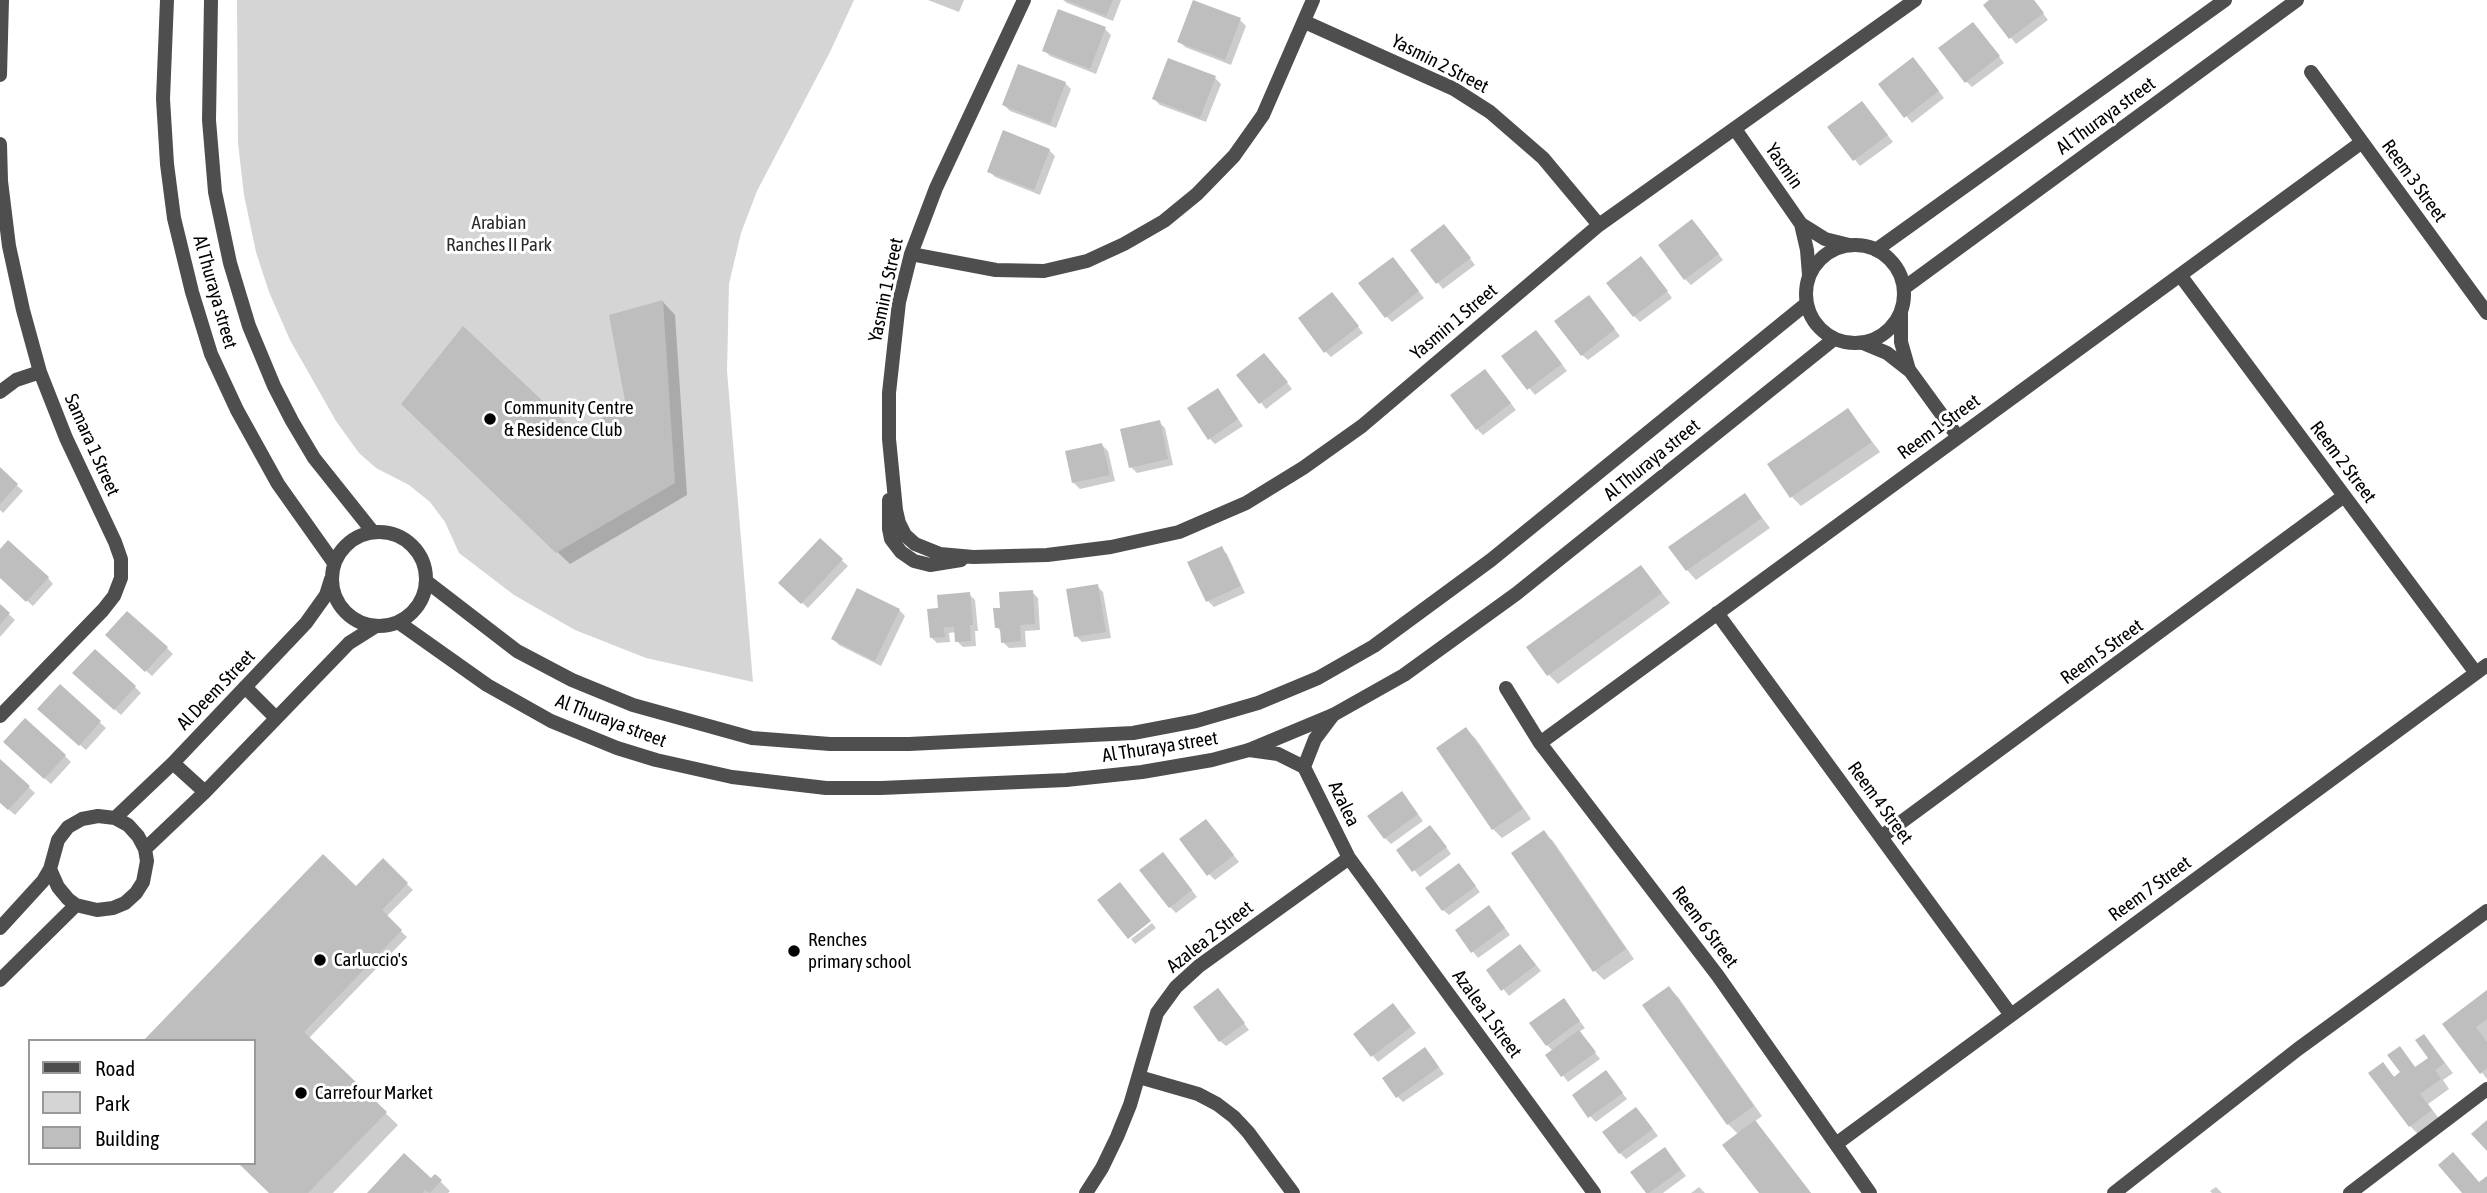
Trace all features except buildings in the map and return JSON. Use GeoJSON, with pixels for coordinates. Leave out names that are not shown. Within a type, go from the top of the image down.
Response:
{"type":"FeatureCollection","features":[{"type":"Feature","properties":{"kind":"street"},"geometry":{"type":"LineString","coordinates":[[0,75],[2,0]]}},
{"type":"Feature","properties":{"kind":"street","name":"Al Thuraya street"},"geometry":{"type":"LineString","coordinates":[[166,0],[163,99],[167,164],[174,218],[191,292],[211,354],[237,410],[284,492],[334,563]]}},
{"type":"Feature","properties":{"kind":"street","name":"Al Thuraya street"},"geometry":{"type":"LineString","coordinates":[[211,0],[209,120],[215,192],[230,263],[249,326],[292,421],[327,477],[373,532]]}},
{"type":"Feature","properties":{"kind":"street","name":"Yasmin 1 Street"},"geometry":{"type":"LineString","coordinates":[[1024,0],[936,188],[911,254],[899,302],[889,393],[892,484],[887,523],[891,539],[901,552],[914,561],[930,565],[973,557],[1047,555],[1111,547],[1179,532],[1246,503],[1303,468],[1362,426],[1600,225],[1914,0]]}},
{"type":"Feature","properties":{"kind":"street"},"geometry":{"type":"LineString","coordinates":[[911,254],[996,270],[1044,271],[1087,261],[1164,221],[1197,194],[1234,156],[1263,115],[1313,0]]}},
{"type":"Feature","properties":{"kind":"street","name":"Al Thuraya street"},"geometry":{"type":"LineString","coordinates":[[1876,250],[2225,0]]}},
{"type":"Feature","properties":{"kind":"street","name":"Al Thuraya street"},"geometry":{"type":"LineString","coordinates":[[1904,288],[2297,0]]}},
{"type":"Feature","properties":{"kind":"street","name":"Yasmin 2 Street"},"geometry":{"type":"LineString","coordinates":[[1305,22],[1454,89],[1490,112],[1542,158],[1600,225]]}},
{"type":"Feature","properties":{"kind":"street","name":"Reem 3 Street"},"geometry":{"type":"LineString","coordinates":[[2311,72],[2487,313]]}},
{"type":"Feature","properties":{"kind":"street","name":"Yasmin"},"geometry":{"type":"LineString","coordinates":[[1735,129],[1801,224],[1809,275]]}},
{"type":"Feature","properties":{"kind":"street","name":"Reem 1 Street"},"geometry":{"type":"LineString","coordinates":[[1539,743],[2362,142]]}},
{"type":"Feature","properties":{"kind":"street","name":"Samara 1 Street"},"geometry":{"type":"LineString","coordinates":[[0,144],[1,180],[9,246],[40,372],[66,438],[121,559],[121,578],[114,596],[0,716]]}},
{"type":"Feature","properties":{"kind":"street","name":"Yasmin"},"geometry":{"type":"LineString","coordinates":[[1801,224],[1825,239],[1849,245]]}},
{"type":"Feature","properties":{"kind":"street"},"geometry":{"type":"LineString","coordinates":[[1901,312],[1892,327],[1879,338],[1863,343],[1833,339],[1821,331],[1811,319],[1805,289],[1809,275],[1825,255],[1849,245],[1876,250],[1895,266],[1904,288],[1901,342],[1910,371]]}},
{"type":"Feature","properties":{"kind":"street","name":"Reem 2 Street"},"geometry":{"type":"LineString","coordinates":[[2180,275],[2344,496],[2481,669]]}},
{"type":"Feature","properties":{"kind":"street","name":"Al Thuraya street"},"geometry":{"type":"LineString","coordinates":[[426,581],[517,651],[572,680],[633,705],[752,738],[830,744],[909,744],[1133,733],[1196,721],[1258,703],[1306,683],[1374,646],[1491,561],[1806,304]]}},
{"type":"Feature","properties":{"kind":"street","name":"Al Thuraya street"},"geometry":{"type":"LineString","coordinates":[[398,622],[487,685],[551,720],[617,748],[732,777],[840,788],[1066,780],[1142,772],[1212,760],[1250,750],[1333,715],[1404,675],[1516,594],[1833,339]]}},
{"type":"Feature","properties":{"kind":"street"},"geometry":{"type":"LineString","coordinates":[[1863,343],[1887,354],[1910,371],[1958,437]]}},
{"type":"Feature","properties":{"kind":"street"},"geometry":{"type":"LineString","coordinates":[[0,392],[16,380],[40,372]]}},
{"type":"Feature","properties":{"kind":"street","name":"Reem 5 Street"},"geometry":{"type":"LineString","coordinates":[[1881,837],[2344,496]]}},
{"type":"Feature","properties":{"kind":"street"},"geometry":{"type":"LineString","coordinates":[[145,849],[205,792],[349,643],[376,626],[398,622],[413,612],[422,598],[426,581],[424,565],[416,550],[404,539],[389,533],[373,532],[360,535],[340,551],[331,579],[333,593],[349,616],[376,626]]}},
{"type":"Feature","properties":{"kind":"street","name":"Al Deem Street"},"geometry":{"type":"LineString","coordinates":[[115,818],[173,763],[317,610],[331,579]]}},
{"type":"Feature","properties":{"kind":"street","name":"Reem 4 Street"},"geometry":{"type":"LineString","coordinates":[[1717,612],[2011,1015]]}},
{"type":"Feature","properties":{"kind":"street","name":"Reem 7 Street"},"geometry":{"type":"LineString","coordinates":[[1836,1144],[2481,669]]}},
{"type":"Feature","properties":{"kind":"street"},"geometry":{"type":"LineString","coordinates":[[245,687],[276,718]]}},
{"type":"Feature","properties":{"kind":"street","name":"Reem 6 Street"},"geometry":{"type":"LineString","coordinates":[[1506,688],[1539,743],[1718,976],[1870,1193]]}},
{"type":"Feature","properties":{"kind":"street","name":"Azalea"},"geometry":{"type":"LineString","coordinates":[[1304,767],[1315,739],[1333,715]]}},
{"type":"Feature","properties":{"kind":"street","name":"Azalea"},"geometry":{"type":"LineString","coordinates":[[1250,750],[1278,754],[1304,767],[1349,858]]}},
{"type":"Feature","properties":{"kind":"street"},"geometry":{"type":"LineString","coordinates":[[173,763],[205,792]]}},
{"type":"Feature","properties":{"kind":"street"},"geometry":{"type":"LineString","coordinates":[[0,928],[43,881],[50,869],[58,840],[68,827],[82,819],[98,816],[115,818],[128,825],[145,849],[147,861],[143,882],[136,893],[125,903],[97,910],[76,905],[58,887],[50,869]]}},
{"type":"Feature","properties":{"kind":"street","name":"Azalea 2 Street"},"geometry":{"type":"LineString","coordinates":[[1086,1193],[1117,1137],[1139,1077],[1157,1013],[1176,987],[1199,966],[1349,858]]}},
{"type":"Feature","properties":{"kind":"street","name":"Azalea 1 Street"},"geometry":{"type":"LineString","coordinates":[[1349,858],[1594,1193]]}},
{"type":"Feature","properties":{"kind":"street"},"geometry":{"type":"LineString","coordinates":[[0,979],[76,905]]}},
{"type":"Feature","properties":{"kind":"street"},"geometry":{"type":"LineString","coordinates":[[2114,1193],[2298,1049],[2487,911]]}},
{"type":"Feature","properties":{"kind":"street"},"geometry":{"type":"LineString","coordinates":[[1139,1077],[1198,1094],[1217,1104],[1248,1132],[1293,1193]]}},
{"type":"Feature","properties":{"kind":"street"},"geometry":{"type":"LineString","coordinates":[[2350,1193],[2487,1089]]}},
{"type":"Feature","properties":{"kind":"green space","name":"Arabian Ranches II Park"},"geometry":{"type":"Polygon","coordinates":[[[237,0],[854,0],[830,52],[757,191],[741,233],[729,284],[727,371],[753,682],[646,658],[575,630],[514,595],[459,553],[445,522],[430,502],[409,485],[376,468],[359,453],[336,421],[290,340],[269,292],[256,252],[244,195],[238,143],[237,0]]]}},
{"type":"Feature","properties":{"kind":"place","name":"Community Centre & Residence Club"},"geometry":{"type":"Point","coordinates":[490,419]}},
{"type":"Feature","properties":{"kind":"place","name":"Renches primary school"},"geometry":{"type":"Point","coordinates":[794,951]}},
{"type":"Feature","properties":{"kind":"place","name":"Carluccio's"},"geometry":{"type":"Point","coordinates":[320,960]}},
{"type":"Feature","properties":{"kind":"place","name":"Carrefour Market"},"geometry":{"type":"Point","coordinates":[301,1093]}}]}
